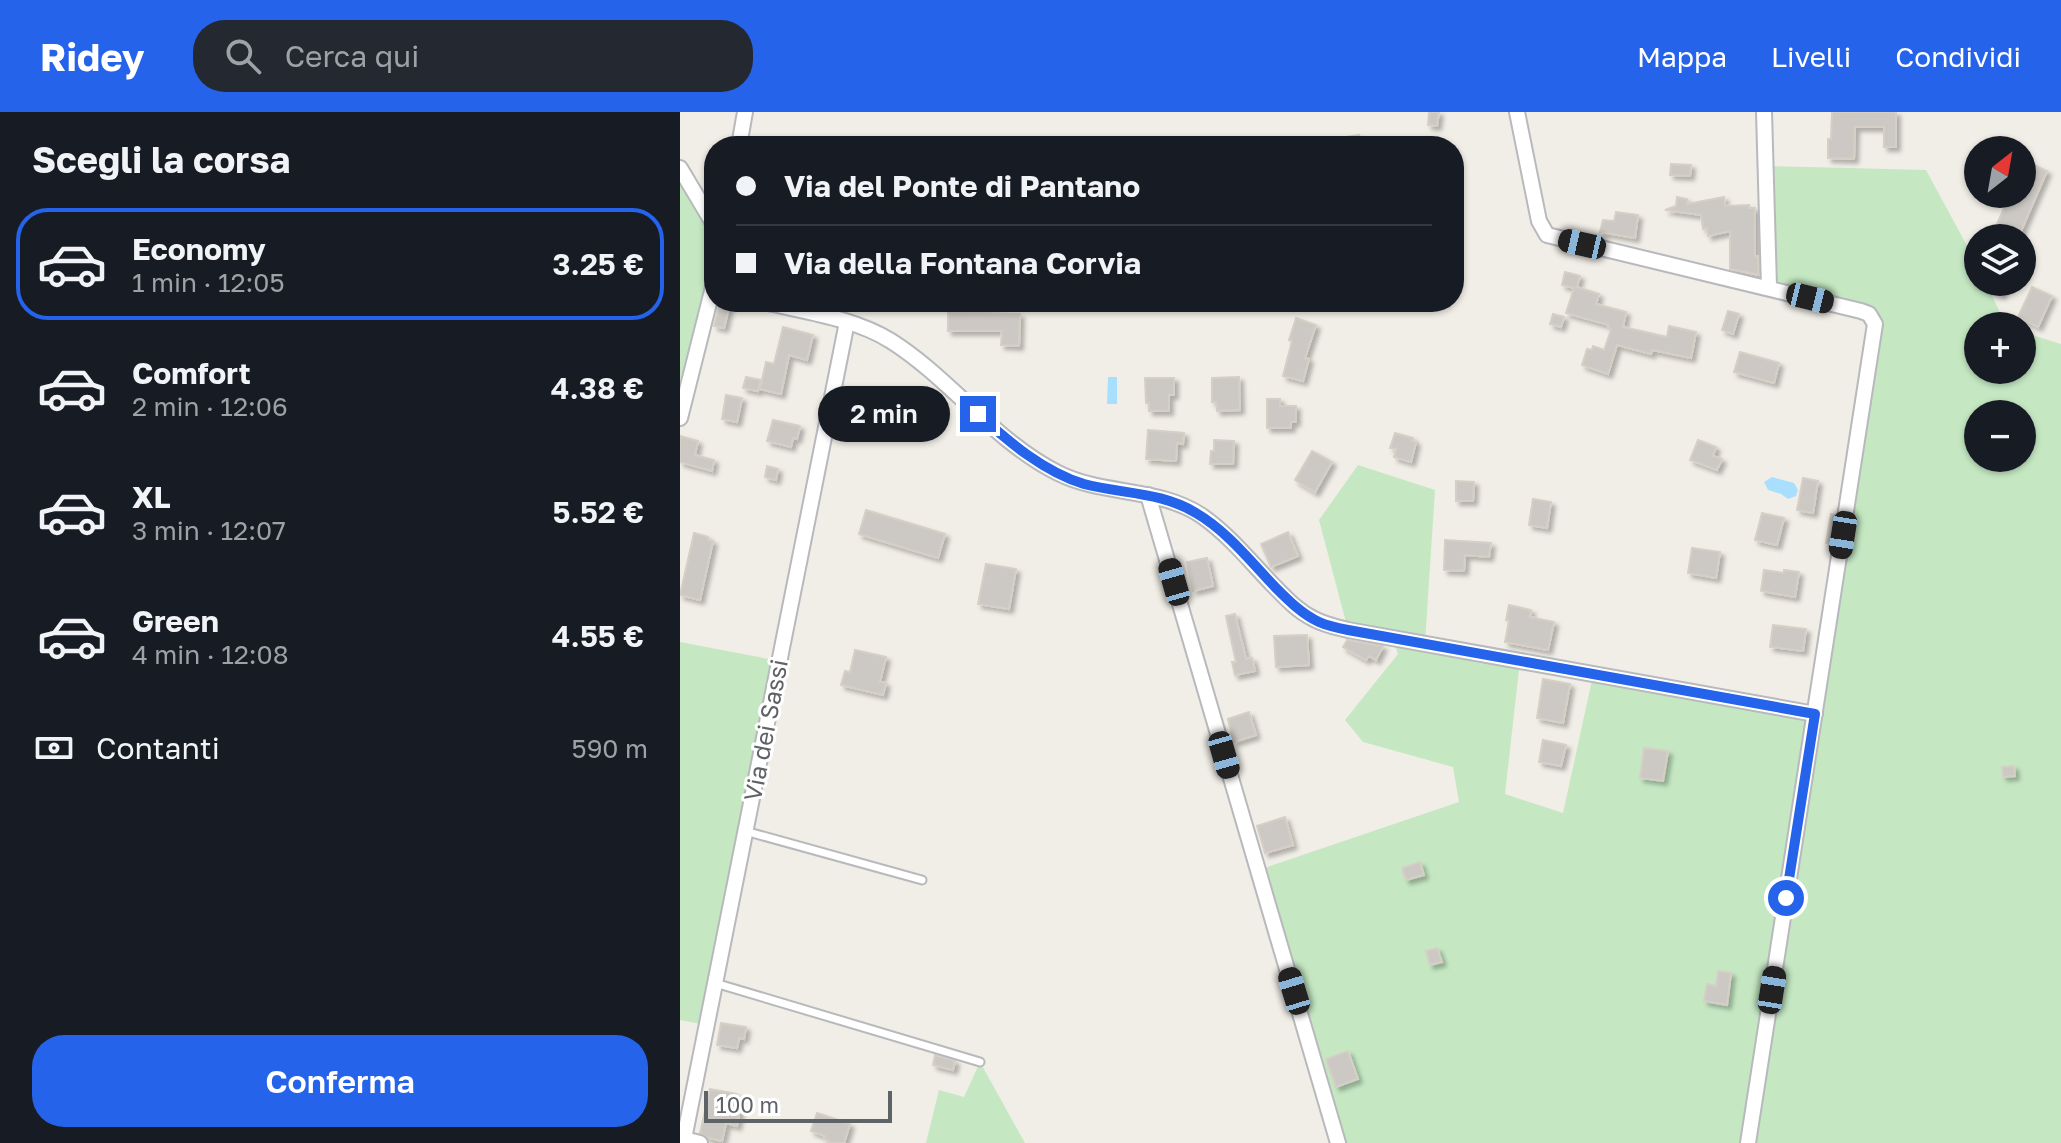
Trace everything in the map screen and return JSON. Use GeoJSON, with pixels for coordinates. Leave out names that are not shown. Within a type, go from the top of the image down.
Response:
{"type":"FeatureCollection","features":[{"type":"Feature","properties":{"kind":"street"},"geometry":{"type":"LineString","coordinates":[[741,136],[745,112]]}},
{"type":"Feature","properties":{"kind":"street"},"geometry":{"type":"LineString","coordinates":[[1517,112],[1539,221],[1547,235],[1865,312],[1872,316],[1875,324],[1748,1143]]}},
{"type":"Feature","properties":{"kind":"street"},"geometry":{"type":"LineString","coordinates":[[1764,112],[1769,287]]}},
{"type":"Feature","properties":{"kind":"street"},"geometry":{"type":"LineString","coordinates":[[680,168],[704,208]]}},
{"type":"Feature","properties":{"kind":"street"},"geometry":{"type":"LineString","coordinates":[[680,418],[707,312]]}},
{"type":"Feature","properties":{"kind":"street"},"geometry":{"type":"LineString","coordinates":[[806,312],[868,329],[897,345],[1010,441],[1048,467],[1085,484],[1170,500],[1206,519],[1296,608],[1314,620],[1815,714]]}},
{"type":"Feature","properties":{"kind":"street","name":"Via dei Sassi"},"geometry":{"type":"LineString","coordinates":[[682,1139],[847,322]]}},
{"type":"Feature","properties":{"kind":"street"},"geometry":{"type":"LineString","coordinates":[[1148,495],[1338,1143]]}},
{"type":"Feature","properties":{"kind":"street"},"geometry":{"type":"LineString","coordinates":[[682,1139],[700,1143]]}},
{"type":"Feature","properties":{"kind":"lane"},"geometry":{"type":"LineString","coordinates":[[745,831],[922,880]]}},
{"type":"Feature","properties":{"kind":"lane"},"geometry":{"type":"LineString","coordinates":[[715,983],[980,1062]]}},
{"type":"Feature","properties":{"kind":"green space"},"geometry":{"type":"Polygon","coordinates":[[[1766,166],[1926,170],[1964,240],[1964,296],[1992,296],[2000,312],[1964,312],[1964,384],[2036,384],[2036,336],[2061,344],[2061,1143],[1338,1143],[1258,870],[1459,802],[1453,767],[1363,742],[1345,720],[1398,654],[1392,637],[1348,630],[1319,520],[1358,465],[1435,490],[1425,643],[1520,661],[1505,794],[1563,813],[1594,671],[1815,713],[1874,320],[1769,287],[1766,166]]]}},
{"type":"Feature","properties":{"kind":"green space"},"geometry":{"type":"Polygon","coordinates":[[[680,168],[704,208],[704,310],[680,380],[680,168]]]}},
{"type":"Feature","properties":{"kind":"green space"},"geometry":{"type":"Polygon","coordinates":[[[680,642],[779,661],[706,1025],[680,1020],[680,642]]]}},
{"type":"Feature","properties":{"kind":"green space"},"geometry":{"type":"Polygon","coordinates":[[[980,1062],[1025,1143],[926,1143],[939,1090],[964,1097],[980,1062]]]}},
{"type":"Feature","properties":{"kind":"water"},"geometry":{"type":"Polygon","coordinates":[[[1108,377],[1117,377],[1117,404],[1107,404],[1108,377]]]}},
{"type":"Feature","properties":{"kind":"water"},"geometry":{"type":"Polygon","coordinates":[[[1772,477],[1794,483],[1798,490],[1796,496],[1788,499],[1768,490],[1764,482],[1772,477]]]}},
{"type":"Feature","properties":{"kind":"building"},"geometry":{"type":"Polygon","coordinates":[[[1429,112],[1439,112],[1437,126],[1428,125],[1429,112]]]}},
{"type":"Feature","properties":{"kind":"building"},"geometry":{"type":"Polygon","coordinates":[[[1832,112],[1896,112],[1896,147],[1884,147],[1884,127],[1855,127],[1854,159],[1828,158],[1832,112]]]}},
{"type":"Feature","properties":{"kind":"building"},"geometry":{"type":"Polygon","coordinates":[[[1671,164],[1691,165],[1690,176],[1670,175],[1671,164]]]}},
{"type":"Feature","properties":{"kind":"building"},"geometry":{"type":"Polygon","coordinates":[[[2036,166],[2047,171],[2036,196],[2036,166]]]}},
{"type":"Feature","properties":{"kind":"building"},"geometry":{"type":"Polygon","coordinates":[[[1677,197],[1687,199],[1687,204],[1724,197],[1725,206],[1749,205],[1749,208],[1755,208],[1755,256],[1758,256],[1759,275],[1730,269],[1730,231],[1708,236],[1707,228],[1703,229],[1701,215],[1665,210],[1676,206],[1677,197]]]}},
{"type":"Feature","properties":{"kind":"building"},"geometry":{"type":"Polygon","coordinates":[[[2004,208],[2031,208],[2024,224],[1997,224],[2004,208]]]}},
{"type":"Feature","properties":{"kind":"building"},"geometry":{"type":"Polygon","coordinates":[[[1616,212],[1638,215],[1635,238],[1600,232],[1603,220],[1614,221],[1616,212]]]}},
{"type":"Feature","properties":{"kind":"building"},"geometry":{"type":"Polygon","coordinates":[[[1565,272],[1580,276],[1577,287],[1599,294],[1596,304],[1626,312],[1623,327],[1667,337],[1669,326],[1696,332],[1691,358],[1652,350],[1651,354],[1617,345],[1608,374],[1582,365],[1587,349],[1592,350],[1593,346],[1604,350],[1611,330],[1608,329],[1609,325],[1566,313],[1574,288],[1562,285],[1565,272]]]}},
{"type":"Feature","properties":{"kind":"building"},"geometry":{"type":"Polygon","coordinates":[[[2036,289],[2052,296],[2038,327],[2036,312],[2020,312],[2028,296],[2036,296],[2036,289]]]}},
{"type":"Feature","properties":{"kind":"building"},"geometry":{"type":"Polygon","coordinates":[[[1728,311],[1739,314],[1733,334],[1722,330],[1728,311]]]}},
{"type":"Feature","properties":{"kind":"building"},"geometry":{"type":"Polygon","coordinates":[[[717,312],[728,312],[724,328],[714,326],[717,312]]]}},
{"type":"Feature","properties":{"kind":"building"},"geometry":{"type":"Polygon","coordinates":[[[948,312],[1020,314],[1019,346],[1001,345],[1002,331],[948,331],[948,312]]]}},
{"type":"Feature","properties":{"kind":"building"},"geometry":{"type":"Polygon","coordinates":[[[1553,314],[1564,317],[1561,327],[1550,324],[1553,314]]]}},
{"type":"Feature","properties":{"kind":"building"},"geometry":{"type":"Polygon","coordinates":[[[1296,318],[1316,325],[1305,358],[1309,359],[1303,381],[1283,376],[1296,318]]]}},
{"type":"Feature","properties":{"kind":"building"},"geometry":{"type":"Polygon","coordinates":[[[783,327],[813,335],[807,360],[789,355],[781,394],[760,389],[766,362],[774,364],[783,327]]]}},
{"type":"Feature","properties":{"kind":"building"},"geometry":{"type":"Polygon","coordinates":[[[1740,352],[1779,363],[1774,383],[1734,372],[1740,352]]]}},
{"type":"Feature","properties":{"kind":"building"},"geometry":{"type":"Polygon","coordinates":[[[746,377],[761,380],[758,391],[743,388],[746,377]]]}},
{"type":"Feature","properties":{"kind":"building"},"geometry":{"type":"Polygon","coordinates":[[[1239,377],[1240,410],[1217,411],[1216,402],[1212,402],[1212,378],[1239,377]]]}},
{"type":"Feature","properties":{"kind":"building"},"geometry":{"type":"Polygon","coordinates":[[[1145,378],[1174,378],[1174,395],[1169,395],[1169,411],[1149,411],[1145,378]]]}},
{"type":"Feature","properties":{"kind":"building"},"geometry":{"type":"Polygon","coordinates":[[[726,395],[742,398],[737,422],[722,419],[726,395]]]}},
{"type":"Feature","properties":{"kind":"building"},"geometry":{"type":"Polygon","coordinates":[[[1267,399],[1280,399],[1280,406],[1296,406],[1296,422],[1291,422],[1291,428],[1267,428],[1267,399]]]}},
{"type":"Feature","properties":{"kind":"building"},"geometry":{"type":"Polygon","coordinates":[[[773,420],[800,426],[791,447],[767,441],[773,420]]]}},
{"type":"Feature","properties":{"kind":"building"},"geometry":{"type":"Polygon","coordinates":[[[1148,430],[1184,433],[1183,444],[1177,443],[1176,461],[1146,459],[1148,430]]]}},
{"type":"Feature","properties":{"kind":"building"},"geometry":{"type":"Polygon","coordinates":[[[1395,433],[1413,438],[1412,441],[1416,442],[1411,462],[1394,457],[1396,449],[1390,448],[1395,433]]]}},
{"type":"Feature","properties":{"kind":"building"},"geometry":{"type":"Polygon","coordinates":[[[680,436],[698,441],[695,455],[714,460],[712,471],[680,462],[680,436]]]}},
{"type":"Feature","properties":{"kind":"building"},"geometry":{"type":"Polygon","coordinates":[[[1214,440],[1234,441],[1233,464],[1210,464],[1214,440]]]}},
{"type":"Feature","properties":{"kind":"building"},"geometry":{"type":"Polygon","coordinates":[[[1698,440],[1716,447],[1713,456],[1722,459],[1717,470],[1690,460],[1698,440]]]}},
{"type":"Feature","properties":{"kind":"building"},"geometry":{"type":"Polygon","coordinates":[[[1312,451],[1332,462],[1315,492],[1295,480],[1312,451]]]}},
{"type":"Feature","properties":{"kind":"building"},"geometry":{"type":"Polygon","coordinates":[[[767,466],[778,469],[776,480],[765,477],[767,466]]]}},
{"type":"Feature","properties":{"kind":"building"},"geometry":{"type":"Polygon","coordinates":[[[1803,478],[1818,481],[1813,513],[1797,510],[1803,478]]]}},
{"type":"Feature","properties":{"kind":"building"},"geometry":{"type":"Polygon","coordinates":[[[1456,481],[1474,482],[1473,501],[1456,501],[1456,481]]]}},
{"type":"Feature","properties":{"kind":"building"},"geometry":{"type":"Polygon","coordinates":[[[1533,499],[1551,502],[1547,528],[1529,525],[1533,499]]]}},
{"type":"Feature","properties":{"kind":"building"},"geometry":{"type":"Polygon","coordinates":[[[866,510],[945,534],[938,558],[859,534],[866,510]]]}},
{"type":"Feature","properties":{"kind":"building"},"geometry":{"type":"Polygon","coordinates":[[[1762,513],[1784,518],[1777,545],[1755,540],[1762,513]]]}},
{"type":"Feature","properties":{"kind":"building"},"geometry":{"type":"Polygon","coordinates":[[[1831,514],[1835,515],[1831,544],[1826,543],[1831,514]]]}},
{"type":"Feature","properties":{"kind":"building"},"geometry":{"type":"Polygon","coordinates":[[[1288,532],[1298,556],[1271,567],[1261,544],[1288,532]]]}},
{"type":"Feature","properties":{"kind":"building"},"geometry":{"type":"Polygon","coordinates":[[[694,533],[713,541],[700,600],[680,595],[694,533]]]}},
{"type":"Feature","properties":{"kind":"building"},"geometry":{"type":"Polygon","coordinates":[[[1445,540],[1491,543],[1489,557],[1465,555],[1464,571],[1444,570],[1445,540]]]}},
{"type":"Feature","properties":{"kind":"building"},"geometry":{"type":"Polygon","coordinates":[[[1692,548],[1720,552],[1716,578],[1688,573],[1692,548]]]}},
{"type":"Feature","properties":{"kind":"building"},"geometry":{"type":"Polygon","coordinates":[[[1207,558],[1213,586],[1193,591],[1187,562],[1207,558]]]}},
{"type":"Feature","properties":{"kind":"building"},"geometry":{"type":"Polygon","coordinates":[[[986,564],[1016,569],[1009,609],[978,604],[986,564]]]}},
{"type":"Feature","properties":{"kind":"building"},"geometry":{"type":"Polygon","coordinates":[[[1764,570],[1799,572],[1795,597],[1761,591],[1764,570]]]}},
{"type":"Feature","properties":{"kind":"building"},"geometry":{"type":"Polygon","coordinates":[[[1509,605],[1531,610],[1530,617],[1554,622],[1548,650],[1505,642],[1509,605]]]}},
{"type":"Feature","properties":{"kind":"building"},"geometry":{"type":"Polygon","coordinates":[[[1235,614],[1246,659],[1252,658],[1255,671],[1235,675],[1232,662],[1236,662],[1226,616],[1235,614]]]}},
{"type":"Feature","properties":{"kind":"building"},"geometry":{"type":"Polygon","coordinates":[[[1773,625],[1806,629],[1803,651],[1770,647],[1773,625]]]}},
{"type":"Feature","properties":{"kind":"building"},"geometry":{"type":"Polygon","coordinates":[[[1307,635],[1309,665],[1276,667],[1274,636],[1307,635]]]}},
{"type":"Feature","properties":{"kind":"building"},"geometry":{"type":"Polygon","coordinates":[[[1347,640],[1383,646],[1376,660],[1369,656],[1366,660],[1343,647],[1347,640]]]}},
{"type":"Feature","properties":{"kind":"building"},"geometry":{"type":"Polygon","coordinates":[[[855,650],[886,657],[880,682],[886,683],[883,695],[841,685],[845,671],[850,672],[855,650]]]}},
{"type":"Feature","properties":{"kind":"building"},"geometry":{"type":"Polygon","coordinates":[[[1543,679],[1570,684],[1563,723],[1537,718],[1543,679]]]}},
{"type":"Feature","properties":{"kind":"building"},"geometry":{"type":"Polygon","coordinates":[[[1249,712],[1256,735],[1234,742],[1228,719],[1249,712]]]}},
{"type":"Feature","properties":{"kind":"building"},"geometry":{"type":"Polygon","coordinates":[[[1543,740],[1566,745],[1561,766],[1539,762],[1543,740]]]}},
{"type":"Feature","properties":{"kind":"building"},"geometry":{"type":"Polygon","coordinates":[[[1644,748],[1668,751],[1663,781],[1640,778],[1644,748]]]}},
{"type":"Feature","properties":{"kind":"building"},"geometry":{"type":"Polygon","coordinates":[[[2014,766],[2015,776],[2003,777],[2002,767],[2014,766]]]}},
{"type":"Feature","properties":{"kind":"building"},"geometry":{"type":"Polygon","coordinates":[[[1285,817],[1293,845],[1265,853],[1257,826],[1285,817]]]}},
{"type":"Feature","properties":{"kind":"building"},"geometry":{"type":"Polygon","coordinates":[[[1420,862],[1424,875],[1406,880],[1402,868],[1420,862]]]}},
{"type":"Feature","properties":{"kind":"building"},"geometry":{"type":"Polygon","coordinates":[[[1437,948],[1442,962],[1430,965],[1426,951],[1437,948]]]}},
{"type":"Feature","properties":{"kind":"building"},"geometry":{"type":"Polygon","coordinates":[[[1718,971],[1731,973],[1727,1005],[1704,1001],[1707,984],[1716,986],[1718,971]]]}},
{"type":"Feature","properties":{"kind":"building"},"geometry":{"type":"Polygon","coordinates":[[[721,1023],[746,1027],[744,1039],[739,1038],[737,1048],[717,1045],[721,1023]]]}},
{"type":"Feature","properties":{"kind":"building"},"geometry":{"type":"Polygon","coordinates":[[[1348,1051],[1358,1079],[1336,1087],[1326,1059],[1348,1051]]]}},
{"type":"Feature","properties":{"kind":"building"},"geometry":{"type":"Polygon","coordinates":[[[935,1055],[955,1061],[953,1070],[933,1065],[935,1055]]]}},
{"type":"Feature","properties":{"kind":"building"},"geometry":{"type":"Polygon","coordinates":[[[710,1089],[737,1094],[734,1108],[740,1109],[737,1126],[726,1123],[722,1141],[700,1133],[710,1089]]]}},
{"type":"Feature","properties":{"kind":"building"},"geometry":{"type":"Polygon","coordinates":[[[817,1113],[850,1124],[844,1143],[829,1143],[825,1136],[811,1131],[817,1113]]]}},
{"type":"Feature","properties":{"kind":"route"},"geometry":{"type":"LineString","coordinates":[[978,414],[1018,447],[1073,480],[1163,498],[1196,512],[1231,541],[1290,602],[1320,622],[1348,630],[1815,714],[1786,898]]}}]}
